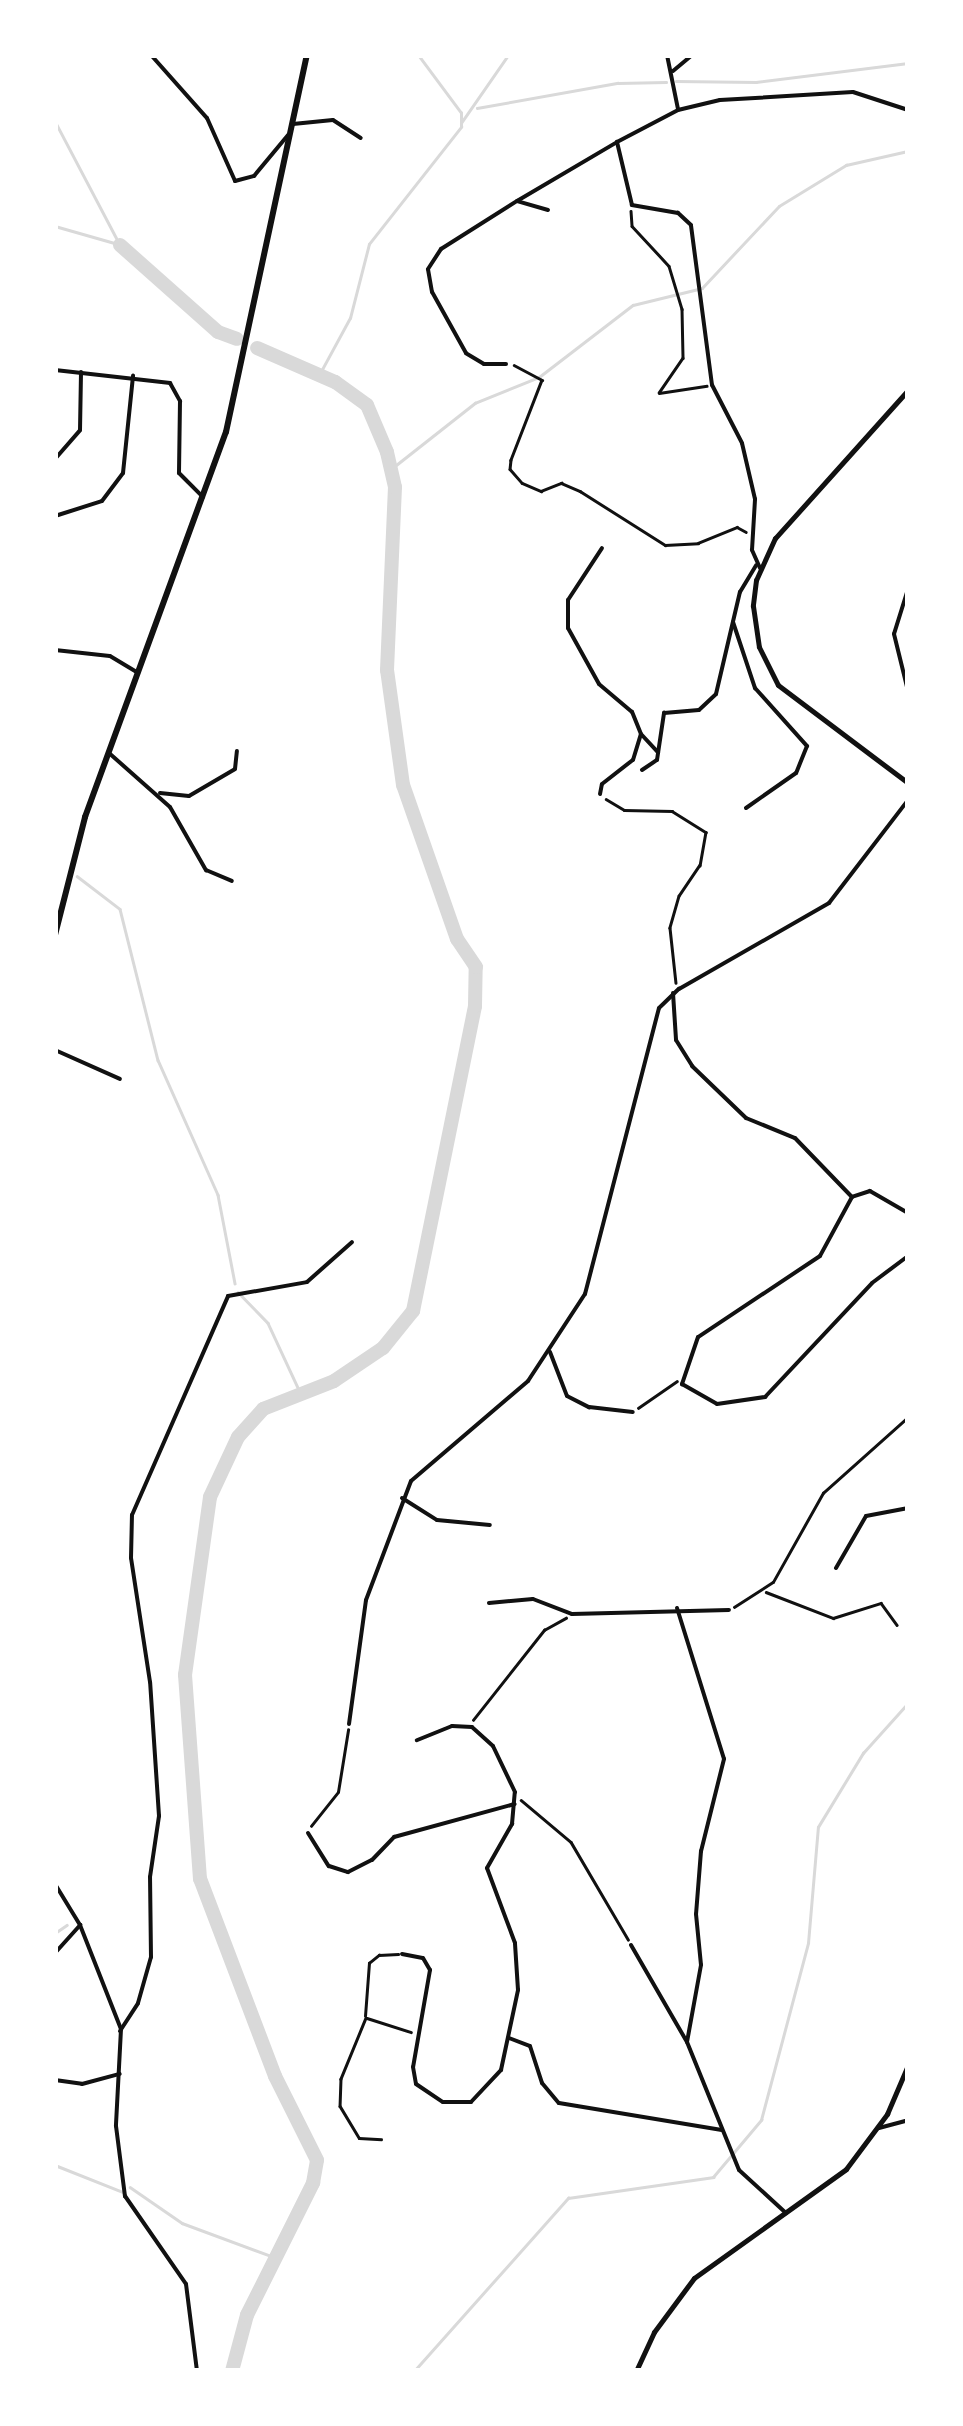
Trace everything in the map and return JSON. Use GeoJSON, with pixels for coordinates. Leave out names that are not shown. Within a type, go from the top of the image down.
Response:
{"type":"FeatureCollection","features":[{"type":"Feature","properties":{"kind":"main road"},"geometry":{"type":"LineString","coordinates":[[55,934],[108,753],[203,497],[246,354],[307,55]]}},
{"type":"Feature","properties":{"kind":"street"},"geometry":{"type":"LineString","coordinates":[[151,55],[208,118],[236,181],[254,176],[292,128],[333,120],[360,138]]}},
{"type":"Feature","properties":{"kind":"street"},"geometry":{"type":"LineString","coordinates":[[668,55],[678,110]]}},
{"type":"Feature","properties":{"kind":"street"},"geometry":{"type":"LineString","coordinates":[[671,72],[692,55]]}},
{"type":"Feature","properties":{"kind":"street"},"geometry":{"type":"LineString","coordinates":[[506,364],[484,364],[466,353],[432,292],[428,268],[441,249],[617,142],[678,110],[720,100],[838,92],[908,110]]}},
{"type":"Feature","properties":{"kind":"street"},"geometry":{"type":"LineString","coordinates":[[617,142],[632,205],[678,214],[691,225],[712,385],[742,443],[755,499],[752,535],[758,566],[754,627],[778,685],[908,782]]}},
{"type":"Feature","properties":{"kind":"street"},"geometry":{"type":"LineString","coordinates":[[517,201],[548,210]]}},
{"type":"Feature","properties":{"kind":"street"},"geometry":{"type":"LineString","coordinates":[[55,370],[165,380],[178,392],[179,474],[203,497]]}},
{"type":"Feature","properties":{"kind":"street"},"geometry":{"type":"LineString","coordinates":[[55,460],[80,430],[81,372]]}},
{"type":"Feature","properties":{"kind":"street"},"geometry":{"type":"LineString","coordinates":[[55,516],[102,500],[123,473],[133,376]]}},
{"type":"Feature","properties":{"kind":"street"},"geometry":{"type":"LineString","coordinates":[[642,770],[654,766],[659,754],[665,712],[700,710],[716,694],[733,622],[775,538],[908,390]]}},
{"type":"Feature","properties":{"kind":"street"},"geometry":{"type":"LineString","coordinates":[[602,548],[566,614],[592,674],[632,712],[641,734],[659,754]]}},
{"type":"Feature","properties":{"kind":"street"},"geometry":{"type":"LineString","coordinates":[[908,589],[894,634],[908,691]]}},
{"type":"Feature","properties":{"kind":"street"},"geometry":{"type":"LineString","coordinates":[[733,622],[755,688],[807,746],[796,773],[746,808]]}},
{"type":"Feature","properties":{"kind":"street"},"geometry":{"type":"LineString","coordinates":[[55,650],[110,656],[138,673]]}},
{"type":"Feature","properties":{"kind":"street"},"geometry":{"type":"LineString","coordinates":[[600,794],[600,786],[634,760],[641,734]]}},
{"type":"Feature","properties":{"kind":"street"},"geometry":{"type":"LineString","coordinates":[[156,792],[189,796],[235,769],[237,751]]}},
{"type":"Feature","properties":{"kind":"street"},"geometry":{"type":"LineString","coordinates":[[108,753],[156,792],[201,864],[232,881]]}},
{"type":"Feature","properties":{"kind":"street"},"geometry":{"type":"LineString","coordinates":[[349,1724],[366,1600],[402,1498],[427,1461],[509,1399],[550,1352],[585,1294],[652,1023],[680,989],[829,903],[908,800]]}},
{"type":"Feature","properties":{"kind":"street"},"geometry":{"type":"LineString","coordinates":[[673,994],[678,1046],[707,1081],[746,1118],[795,1138],[852,1197]]}},
{"type":"Feature","properties":{"kind":"street"},"geometry":{"type":"LineString","coordinates":[[55,1050],[120,1080]]}},
{"type":"Feature","properties":{"kind":"street"},"geometry":{"type":"LineString","coordinates":[[908,1213],[870,1191],[852,1197],[820,1256],[698,1337],[682,1384],[717,1404],[765,1397],[872,1284],[908,1256]]}},
{"type":"Feature","properties":{"kind":"street"},"geometry":{"type":"LineString","coordinates":[[120,2031],[138,2003],[151,1956],[150,1876],[160,1816],[150,1682],[131,1558],[132,1515],[228,1296],[308,1282],[352,1242]]}},
{"type":"Feature","properties":{"kind":"street"},"geometry":{"type":"LineString","coordinates":[[550,1352],[567,1396],[589,1406],[633,1412]]}},
{"type":"Feature","properties":{"kind":"street"},"geometry":{"type":"LineString","coordinates":[[402,1498],[451,1525],[490,1525]]}},
{"type":"Feature","properties":{"kind":"street"},"geometry":{"type":"LineString","coordinates":[[836,1568],[869,1513],[908,1508]]}},
{"type":"Feature","properties":{"kind":"street"},"geometry":{"type":"LineString","coordinates":[[489,1603],[533,1598],[572,1614],[677,1608],[729,1610]]}},
{"type":"Feature","properties":{"kind":"street"},"geometry":{"type":"LineString","coordinates":[[677,1608],[724,1759],[701,1852],[696,1914],[701,1966],[686,2042]]}},
{"type":"Feature","properties":{"kind":"street"},"geometry":{"type":"LineString","coordinates":[[402,1954],[423,1958],[430,1970],[413,2067],[420,2090],[461,2104],[495,2082],[507,2038],[518,1958],[487,1868],[516,1804],[498,1755],[472,1726],[452,1726],[418,1740]]}},
{"type":"Feature","properties":{"kind":"street"},"geometry":{"type":"LineString","coordinates":[[308,1833],[329,1866],[348,1872],[372,1860],[394,1837],[516,1804]]}},
{"type":"Feature","properties":{"kind":"street"},"geometry":{"type":"LineString","coordinates":[[55,1884],[80,1925],[120,2031],[116,2126],[126,2196],[186,2284],[198,2371]]}},
{"type":"Feature","properties":{"kind":"street"},"geometry":{"type":"LineString","coordinates":[[55,1954],[80,1925]]}},
{"type":"Feature","properties":{"kind":"street"},"geometry":{"type":"LineString","coordinates":[[631,1946],[686,2042],[739,2170],[786,2213]]}},
{"type":"Feature","properties":{"kind":"street"},"geometry":{"type":"LineString","coordinates":[[507,2038],[530,2046],[542,2084],[559,2103],[722,2130]]}},
{"type":"Feature","properties":{"kind":"street"},"geometry":{"type":"LineString","coordinates":[[636,2371],[654,2332],[694,2278],[846,2169],[878,2128],[908,2065]]}},
{"type":"Feature","properties":{"kind":"street"},"geometry":{"type":"LineString","coordinates":[[55,2080],[82,2084],[120,2074]]}},
{"type":"Feature","properties":{"kind":"street"},"geometry":{"type":"LineString","coordinates":[[878,2128],[908,2120]]}},
{"type":"Feature","properties":{"kind":"path"},"geometry":{"type":"LineString","coordinates":[[632,205],[632,226],[670,266],[682,310],[682,358],[659,393],[712,385]]}},
{"type":"Feature","properties":{"kind":"path"},"geometry":{"type":"LineString","coordinates":[[506,364],[542,380],[511,460],[522,483],[541,491],[561,483],[580,490],[665,545],[698,543],[737,527],[752,535]]}},
{"type":"Feature","properties":{"kind":"path"},"geometry":{"type":"LineString","coordinates":[[600,794],[624,810],[690,816],[706,832],[706,851],[679,896],[670,928],[670,961],[680,989]]}},
{"type":"Feature","properties":{"kind":"path"},"geometry":{"type":"LineString","coordinates":[[633,1412],[668,1382],[682,1384]]}},
{"type":"Feature","properties":{"kind":"path"},"geometry":{"type":"LineString","coordinates":[[729,1610],[765,1591],[823,1493],[908,1417]]}},
{"type":"Feature","properties":{"kind":"path"},"geometry":{"type":"LineString","coordinates":[[765,1591],[833,1618],[881,1603],[897,1625]]}},
{"type":"Feature","properties":{"kind":"path"},"geometry":{"type":"LineString","coordinates":[[472,1726],[476,1710],[515,1673],[544,1630],[572,1614]]}},
{"type":"Feature","properties":{"kind":"path"},"geometry":{"type":"LineString","coordinates":[[308,1833],[338,1792],[349,1724]]}},
{"type":"Feature","properties":{"kind":"path"},"geometry":{"type":"LineString","coordinates":[[516,1804],[524,1798],[562,1831],[631,1946]]}},
{"type":"Feature","properties":{"kind":"path"},"geometry":{"type":"LineString","coordinates":[[381,2139],[358,2138],[340,2106],[342,2080],[366,2018],[369,1964],[379,1955],[402,1954]]}},
{"type":"Feature","properties":{"kind":"path"},"geometry":{"type":"LineString","coordinates":[[366,2018],[408,2028],[416,2043]]}},
{"type":"Feature","properties":{"kind":"waterway"},"geometry":{"type":"LineString","coordinates":[[319,375],[350,318],[369,244],[461,127],[461,113],[418,55]]}},
{"type":"Feature","properties":{"kind":"waterway"},"geometry":{"type":"LineString","coordinates":[[461,123],[508,55]]}},
{"type":"Feature","properties":{"kind":"waterway"},"geometry":{"type":"LineString","coordinates":[[676,81],[756,82],[908,63]]}},
{"type":"Feature","properties":{"kind":"waterway"},"geometry":{"type":"LineString","coordinates":[[477,108],[618,83],[666,82]]}},
{"type":"Feature","properties":{"kind":"waterway"},"geometry":{"type":"LineString","coordinates":[[55,121],[120,245]]}},
{"type":"Feature","properties":{"kind":"waterway"},"geometry":{"type":"LineString","coordinates":[[391,469],[475,403],[539,377],[633,305],[702,288],[779,206],[846,165],[908,151]]}},
{"type":"Feature","properties":{"kind":"waterway"},"geometry":{"type":"LineString","coordinates":[[55,226],[118,244]]}},
{"type":"Feature","properties":{"kind":"waterway"},"geometry":{"type":"LineString","coordinates":[[120,245],[218,332],[237,339]]}},
{"type":"Feature","properties":{"kind":"waterway"},"geometry":{"type":"LineString","coordinates":[[232,2371],[247,2315],[313,2183],[317,2160],[275,2076],[200,1879],[185,1675],[210,1497],[238,1437],[263,1409],[334,1381],[383,1348],[413,1311],[475,1006],[476,967],[457,939],[403,785],[387,670],[395,487],[387,452],[367,405],[335,382],[257,348]]}},
{"type":"Feature","properties":{"kind":"waterway"},"geometry":{"type":"LineString","coordinates":[[77,876],[120,909],[158,1060],[218,1195],[235,1283]]}},
{"type":"Feature","properties":{"kind":"waterway"},"geometry":{"type":"LineString","coordinates":[[238,1292],[268,1323],[301,1394]]}},
{"type":"Feature","properties":{"kind":"waterway"},"geometry":{"type":"LineString","coordinates":[[414,2371],[568,2198],[713,2177],[761,2120],[808,1943],[818,1827],[863,1753],[908,1703]]}},
{"type":"Feature","properties":{"kind":"waterway"},"geometry":{"type":"LineString","coordinates":[[55,1933],[67,1925]]}},
{"type":"Feature","properties":{"kind":"waterway"},"geometry":{"type":"LineString","coordinates":[[55,2165],[123,2192]]}},
{"type":"Feature","properties":{"kind":"waterway"},"geometry":{"type":"LineString","coordinates":[[130,2187],[182,2223],[274,2257]]}}]}
